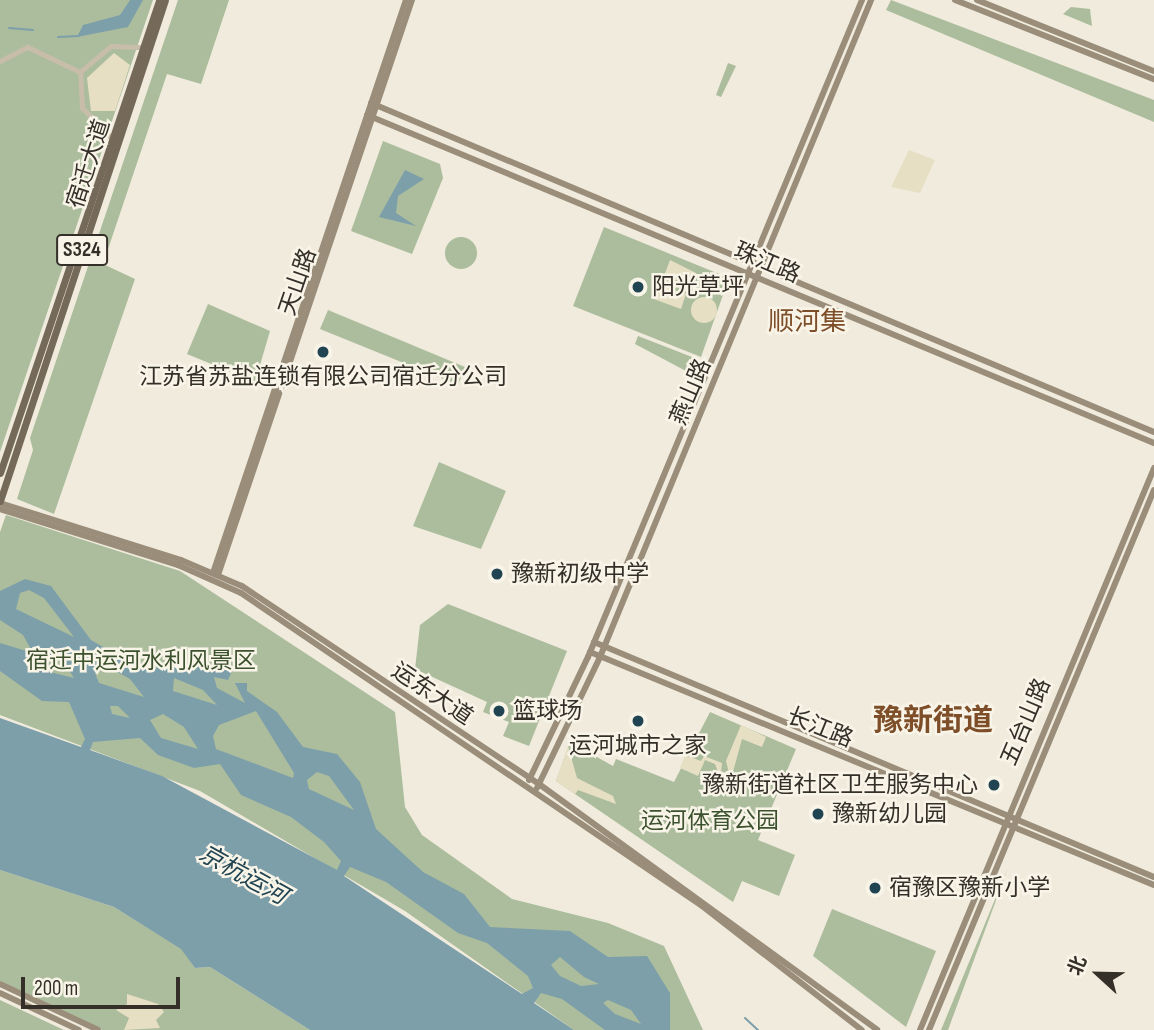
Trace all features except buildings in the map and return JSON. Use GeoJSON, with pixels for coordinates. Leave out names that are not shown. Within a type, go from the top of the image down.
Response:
{"type":"FeatureCollection","features":[{"type":"Feature","properties":{"kind":"main road","name":"宿迁大道"},"geometry":{"type":"LineString","coordinates":[[146,48],[159,0]]}},
{"type":"Feature","properties":{"kind":"main road","name":"宿迁大道"},"geometry":{"type":"LineString","coordinates":[[0,473],[146,48],[165,0]]}},
{"type":"Feature","properties":{"kind":"main road","name":"宿迁大道"},"geometry":{"type":"LineString","coordinates":[[0,502],[115,140]]}},
{"type":"Feature","properties":{"kind":"street","name":"天山路"},"geometry":{"type":"LineString","coordinates":[[374,104],[405,0]]}},
{"type":"Feature","properties":{"kind":"street","name":"天山路"},"geometry":{"type":"LineString","coordinates":[[216,574],[374,104],[412,0]]}},
{"type":"Feature","properties":{"kind":"street","name":"燕山路"},"geometry":{"type":"LineString","coordinates":[[527,783],[590,652],[862,0]]}},
{"type":"Feature","properties":{"kind":"street","name":"燕山路"},"geometry":{"type":"LineString","coordinates":[[535,793],[600,657],[871,0]]}},
{"type":"Feature","properties":{"kind":"street"},"geometry":{"type":"LineString","coordinates":[[955,0],[1154,79]]}},
{"type":"Feature","properties":{"kind":"street"},"geometry":{"type":"LineString","coordinates":[[977,0],[1154,71]]}},
{"type":"Feature","properties":{"kind":"street"},"geometry":{"type":"LineString","coordinates":[[80,72],[111,46],[146,48]]}},
{"type":"Feature","properties":{"kind":"street"},"geometry":{"type":"LineString","coordinates":[[0,61],[28,47],[80,72]]}},
{"type":"Feature","properties":{"kind":"street"},"geometry":{"type":"LineString","coordinates":[[80,72],[82,108],[115,140]]}},
{"type":"Feature","properties":{"kind":"street","name":"珠江路"},"geometry":{"type":"LineString","coordinates":[[374,104],[1154,432]]}},
{"type":"Feature","properties":{"kind":"street","name":"珠江路"},"geometry":{"type":"LineString","coordinates":[[370,116],[1154,443]]}},
{"type":"Feature","properties":{"kind":"street","name":"五台山路"},"geometry":{"type":"LineString","coordinates":[[920,1030],[1004,818],[1154,468]]}},
{"type":"Feature","properties":{"kind":"street","name":"五台山路"},"geometry":{"type":"LineString","coordinates":[[929,1030],[1154,490]]}},
{"type":"Feature","properties":{"kind":"street","name":"运东大道"},"geometry":{"type":"LineString","coordinates":[[0,502],[216,574],[527,783],[535,793],[714,915],[862,1030]]}},
{"type":"Feature","properties":{"kind":"street","name":"运东大道"},"geometry":{"type":"LineString","coordinates":[[0,509],[234,589],[527,783],[539,784],[877,1030]]}},
{"type":"Feature","properties":{"kind":"street","name":"长江路"},"geometry":{"type":"LineString","coordinates":[[594,642],[1154,885]]}},
{"type":"Feature","properties":{"kind":"street","name":"长江路"},"geometry":{"type":"LineString","coordinates":[[590,652],[1004,818]]}},
{"type":"Feature","properties":{"kind":"street","name":"长江路"},"geometry":{"type":"LineString","coordinates":[[1014,823],[1154,877]]}},
{"type":"Feature","properties":{"kind":"street"},"geometry":{"type":"LineString","coordinates":[[0,985],[98,1030]]}},
{"type":"Feature","properties":{"kind":"street"},"geometry":{"type":"LineString","coordinates":[[0,993],[79,1030]]}},
{"type":"Feature","properties":{"kind":"green space"},"geometry":{"type":"Polygon","coordinates":[[[0,0],[153,0],[0,452],[0,0]]]}},
{"type":"Feature","properties":{"kind":"green space"},"geometry":{"type":"Polygon","coordinates":[[[178,0],[229,0],[201,84],[167,74],[103,264],[135,279],[54,514],[17,499],[33,450],[30,438],[178,0]]]}},
{"type":"Feature","properties":{"kind":"green space"},"geometry":{"type":"Polygon","coordinates":[[[891,0],[1154,100],[1154,122],[886,10],[891,0]]]}},
{"type":"Feature","properties":{"kind":"green space"},"geometry":{"type":"Polygon","coordinates":[[[1071,7],[1090,9],[1092,26],[1063,14],[1071,7]]]}},
{"type":"Feature","properties":{"kind":"green space"},"geometry":{"type":"Polygon","coordinates":[[[728,63],[736,66],[721,97],[716,95],[728,63]]]}},
{"type":"Feature","properties":{"kind":"green space"},"geometry":{"type":"Polygon","coordinates":[[[383,141],[440,164],[443,178],[412,254],[351,231],[383,141]]]}},
{"type":"Feature","properties":{"kind":"green space"},"geometry":{"type":"Polygon","coordinates":[[[604,227],[729,278],[701,357],[573,306],[604,227]]]}},
{"type":"Feature","properties":{"kind":"green space"},"geometry":{"type":"Polygon","coordinates":[[[461,237],[472,242],[477,253],[472,264],[461,269],[450,264],[445,253],[450,242],[461,237]]]}},
{"type":"Feature","properties":{"kind":"green space"},"geometry":{"type":"Polygon","coordinates":[[[208,304],[270,331],[255,382],[187,354],[208,304]]]}},
{"type":"Feature","properties":{"kind":"green space"},"geometry":{"type":"Polygon","coordinates":[[[328,310],[465,367],[458,385],[320,329],[328,310]]]}},
{"type":"Feature","properties":{"kind":"green space"},"geometry":{"type":"Polygon","coordinates":[[[638,336],[692,357],[686,371],[635,344],[638,336]]]}},
{"type":"Feature","properties":{"kind":"green space"},"geometry":{"type":"Polygon","coordinates":[[[439,462],[506,491],[481,549],[413,526],[439,462]]]}},
{"type":"Feature","properties":{"kind":"green space","name":"宿迁中运河水利风景区"},"geometry":{"type":"Polygon","coordinates":[[[6,515],[180,571],[395,712],[405,807],[422,835],[512,899],[608,923],[664,946],[703,1030],[574,1030],[405,911],[200,791],[0,715],[0,532],[6,515]]]}},
{"type":"Feature","properties":{"kind":"green space"},"geometry":{"type":"Polygon","coordinates":[[[448,604],[567,651],[529,746],[503,736],[509,722],[483,712],[487,702],[415,669],[420,625],[448,604]]]}},
{"type":"Feature","properties":{"kind":"green space","name":"运河体育公园"},"geometry":{"type":"Polygon","coordinates":[[[710,712],[796,749],[758,840],[795,855],[779,896],[742,881],[733,902],[556,781],[570,742],[613,766],[616,759],[674,782],[710,712]]]}},
{"type":"Feature","properties":{"kind":"green space"},"geometry":{"type":"Polygon","coordinates":[[[1008,868],[948,1030],[941,1030],[1008,868]]]}},
{"type":"Feature","properties":{"kind":"green space"},"geometry":{"type":"Polygon","coordinates":[[[0,870],[114,907],[182,949],[195,968],[210,967],[310,1030],[102,1030],[0,981],[0,870]]]}},
{"type":"Feature","properties":{"kind":"green space"},"geometry":{"type":"Polygon","coordinates":[[[832,909],[936,951],[906,1027],[813,956],[832,909]]]}},
{"type":"Feature","properties":{"kind":"green space"},"geometry":{"type":"Polygon","coordinates":[[[0,1000],[64,1030],[0,1030],[0,1000]]]}},
{"type":"Feature","properties":{"kind":"shaded area"},"geometry":{"type":"Polygon","coordinates":[[[114,53],[130,65],[115,111],[91,111],[87,78],[114,53]]]}},
{"type":"Feature","properties":{"kind":"shaded area"},"geometry":{"type":"Polygon","coordinates":[[[909,150],[935,160],[920,193],[891,187],[909,150]]]}},
{"type":"Feature","properties":{"kind":"shaded area"},"geometry":{"type":"Polygon","coordinates":[[[670,260],[696,273],[691,285],[664,276],[670,260]]]}},
{"type":"Feature","properties":{"kind":"shaded area"},"geometry":{"type":"Polygon","coordinates":[[[656,284],[686,294],[681,309],[651,298],[656,284]]]}},
{"type":"Feature","properties":{"kind":"shaded area"},"geometry":{"type":"Polygon","coordinates":[[[704,297],[713,301],[717,310],[713,319],[704,323],[695,319],[691,310],[695,301],[704,297]]]}},
{"type":"Feature","properties":{"kind":"shaded area"},"geometry":{"type":"Polygon","coordinates":[[[741,725],[766,737],[762,747],[742,739],[731,779],[720,777],[715,764],[705,760],[698,776],[680,768],[685,755],[701,761],[704,756],[722,763],[721,772],[729,773],[726,761],[741,725]]]}},
{"type":"Feature","properties":{"kind":"shaded area"},"geometry":{"type":"Polygon","coordinates":[[[568,746],[577,778],[613,796],[616,804],[578,790],[575,794],[556,781],[568,746]]]}},
{"type":"Feature","properties":{"kind":"shaded area"},"geometry":{"type":"Polygon","coordinates":[[[127,994],[158,1004],[164,1012],[156,1020],[160,1028],[124,1030],[129,1018],[116,1010],[127,1004],[127,994]]]}},
{"type":"Feature","properties":{"kind":"water"},"geometry":{"type":"Polygon","coordinates":[[[130,0],[143,0],[128,27],[77,37],[83,25],[120,15],[130,0]]]}},
{"type":"Feature","properties":{"kind":"water"},"geometry":{"type":"Polygon","coordinates":[[[405,170],[424,179],[398,196],[396,213],[416,226],[379,217],[405,170]]]}},
{"type":"Feature","properties":{"kind":"water","name":"京杭运河"},"geometry":{"type":"Polygon","coordinates":[[[25,579],[51,586],[91,640],[150,669],[189,661],[232,671],[228,680],[214,677],[217,688],[245,703],[235,683],[247,683],[247,691],[277,712],[303,747],[337,754],[360,782],[376,829],[423,872],[464,894],[490,927],[570,931],[608,957],[647,956],[670,993],[670,1030],[605,1030],[562,999],[541,993],[534,1003],[574,1030],[310,1030],[210,967],[195,968],[181,949],[114,907],[0,870],[0,718],[81,747],[85,739],[69,702],[42,701],[0,671],[0,643],[33,653],[23,635],[0,620],[0,591],[25,579]],[[29,590],[20,593],[16,609],[74,637],[44,598],[29,590]],[[55,656],[48,659],[50,672],[74,678],[61,658],[55,656]],[[103,664],[95,673],[99,683],[144,697],[130,679],[103,664]],[[174,678],[173,691],[217,705],[203,690],[174,678]],[[110,706],[112,714],[130,718],[118,706],[110,706]],[[256,711],[219,725],[213,736],[216,749],[293,778],[294,773],[256,711]],[[163,714],[150,720],[161,738],[198,749],[184,727],[163,714]],[[140,738],[93,742],[90,750],[162,776],[337,870],[341,861],[324,842],[291,817],[241,795],[220,764],[194,768],[158,755],[140,738]],[[317,772],[307,780],[309,789],[354,810],[329,776],[317,772]],[[350,867],[344,876],[522,994],[533,988],[528,976],[487,943],[458,933],[386,882],[350,867]],[[560,957],[551,965],[560,976],[581,986],[599,984],[584,977],[560,957]],[[608,1000],[603,1003],[615,1014],[641,1024],[631,1010],[608,1000]]]}},
{"type":"Feature","properties":{"kind":"waterway"},"geometry":{"type":"LineString","coordinates":[[9,28],[33,30]]}},
{"type":"Feature","properties":{"kind":"waterway"},"geometry":{"type":"LineString","coordinates":[[58,37],[79,36]]}},
{"type":"Feature","properties":{"kind":"waterway"},"geometry":{"type":"LineString","coordinates":[[745,1018],[758,1030]]}},
{"type":"Feature","properties":{"kind":"place","name":"阳光草坪"},"geometry":{"type":"Point","coordinates":[638,287]}},
{"type":"Feature","properties":{"kind":"place","name":"江苏省苏盐连锁有限公司宿迁分公司"},"geometry":{"type":"Point","coordinates":[323,352]}},
{"type":"Feature","properties":{"kind":"place","name":"豫新初级中学"},"geometry":{"type":"Point","coordinates":[497,574]}},
{"type":"Feature","properties":{"kind":"place","name":"篮球场"},"geometry":{"type":"Point","coordinates":[499,711]}},
{"type":"Feature","properties":{"kind":"place","name":"运河城市之家"},"geometry":{"type":"Point","coordinates":[638,721]}},
{"type":"Feature","properties":{"kind":"place","name":"豫新街道社区卫生服务中心"},"geometry":{"type":"Point","coordinates":[994,785]}},
{"type":"Feature","properties":{"kind":"place","name":"豫新幼儿园"},"geometry":{"type":"Point","coordinates":[818,814]}},
{"type":"Feature","properties":{"kind":"place","name":"宿豫区豫新小学"},"geometry":{"type":"Point","coordinates":[875,888]}},
{"type":"Feature","properties":{"kind":"district","name":"顺河集"},"geometry":{"type":"Point","coordinates":[807,323]}},
{"type":"Feature","properties":{"kind":"district","name":"豫新街道"},"geometry":{"type":"Point","coordinates":[933,721]}}]}
